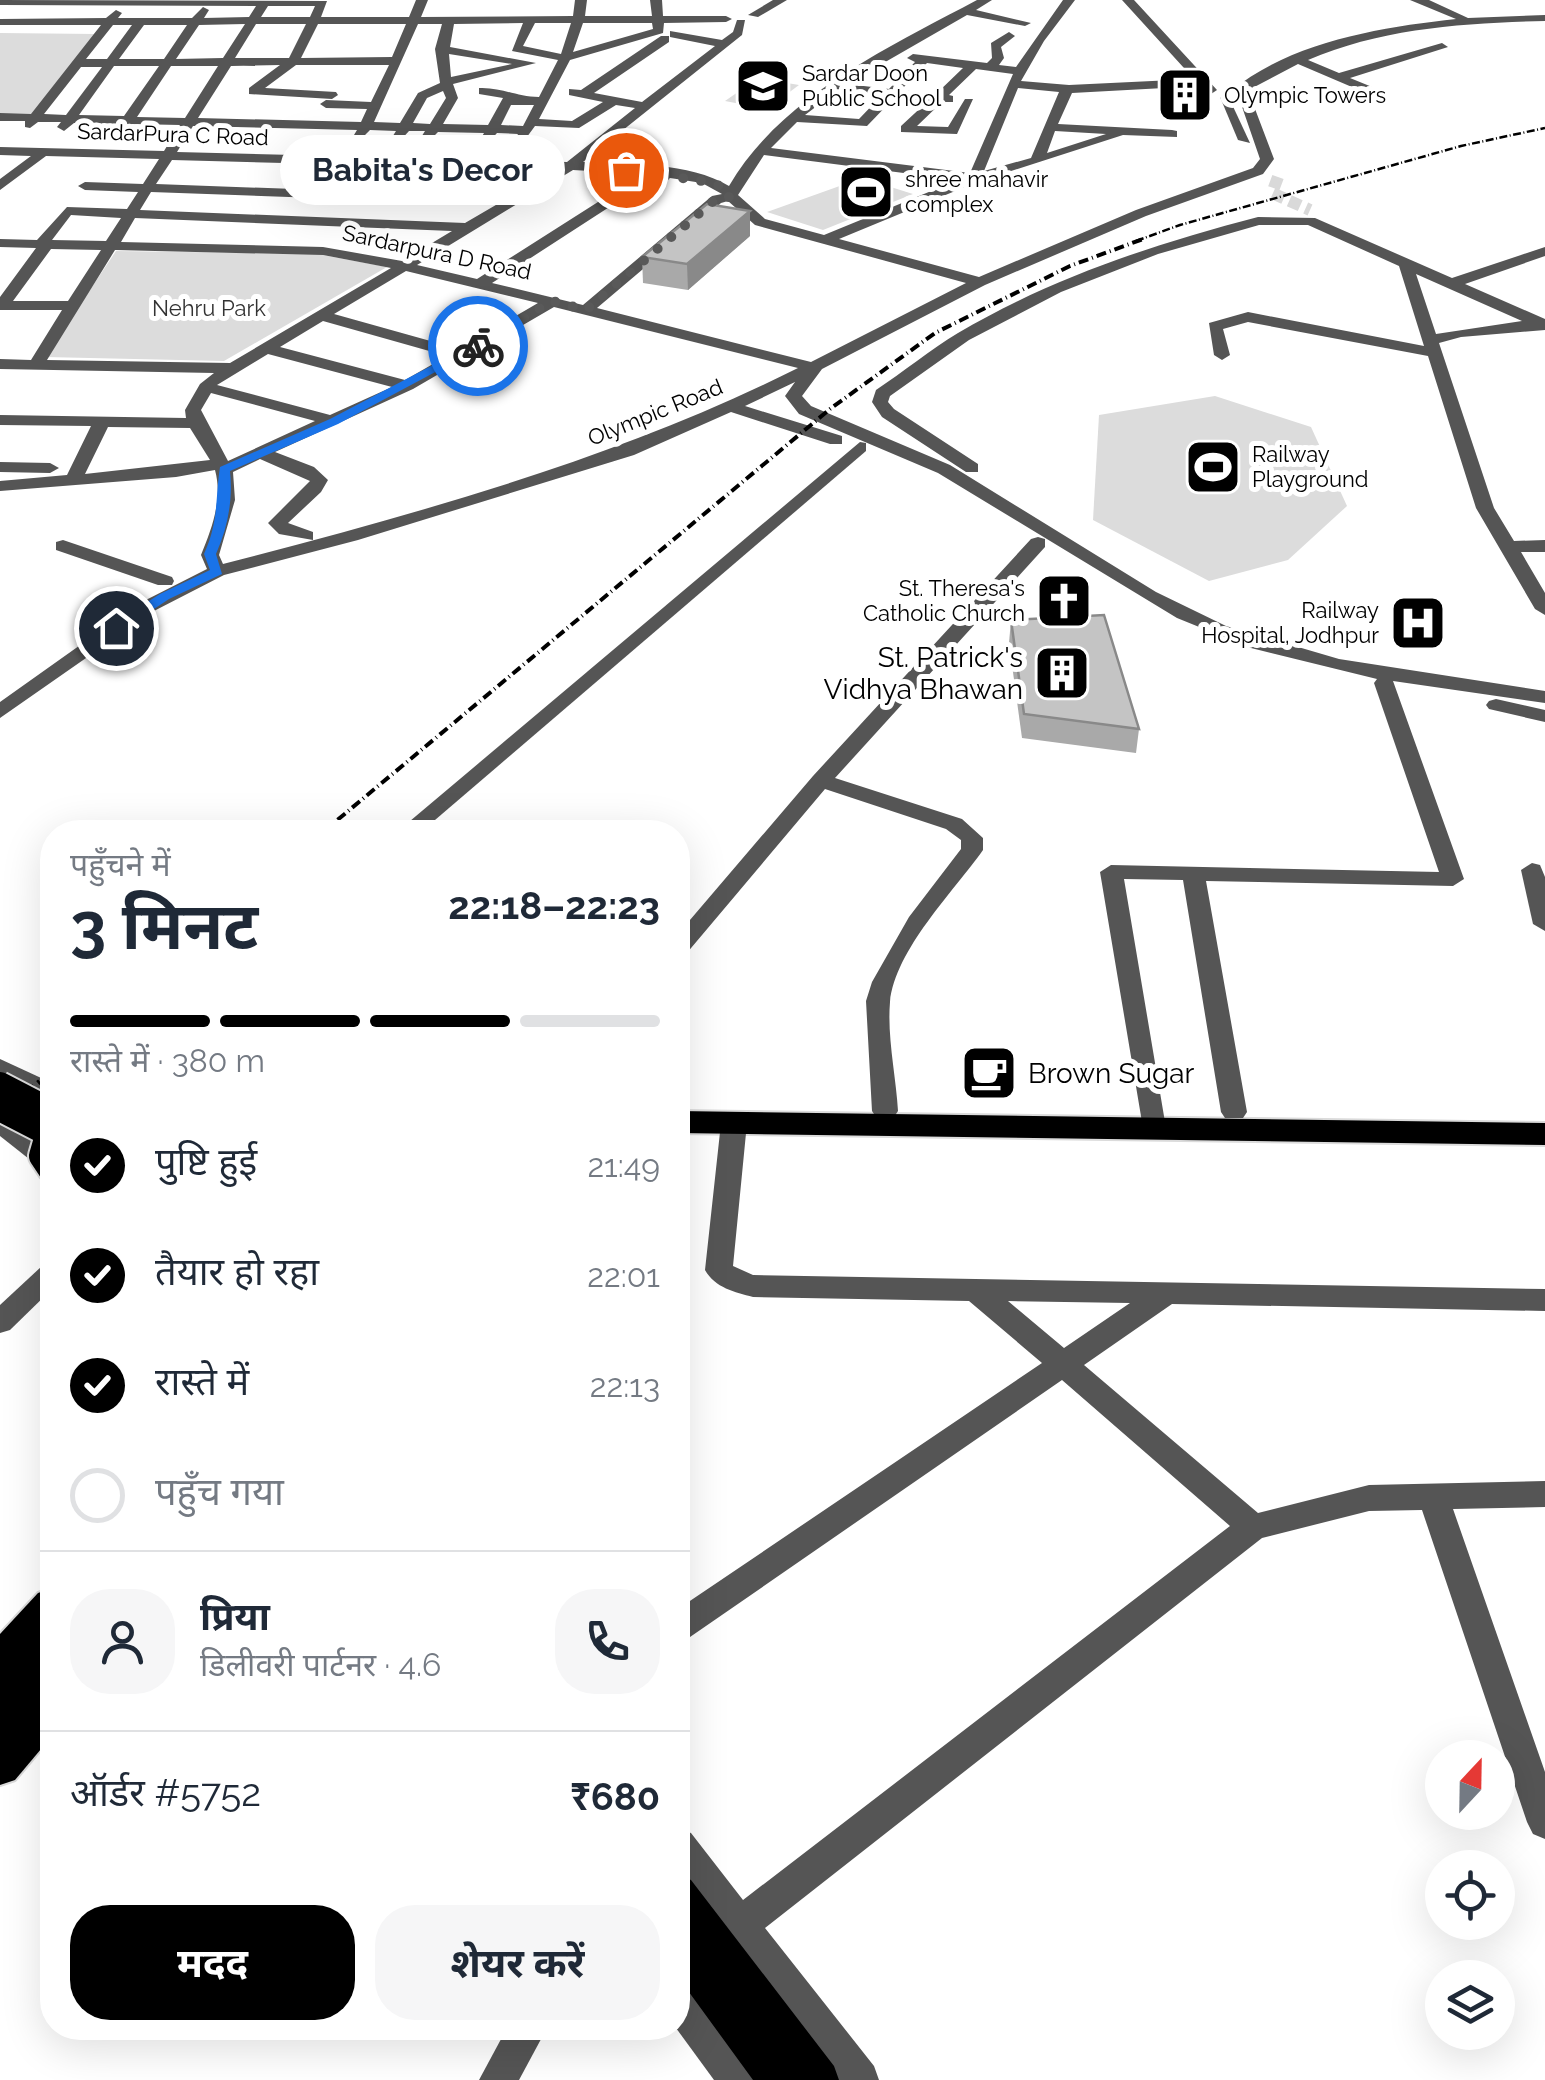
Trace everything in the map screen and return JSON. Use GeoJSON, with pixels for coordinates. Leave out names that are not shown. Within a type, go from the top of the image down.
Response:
{"type":"FeatureCollection","features":[{"type":"Feature","properties":{"kind":"highway"},"geometry":{"type":"LineString","coordinates":[[690,1109],[885,1111],[1545,1134]]}},
{"type":"Feature","properties":{"kind":"highway"},"geometry":{"type":"LineString","coordinates":[[690,1122],[1152,1120],[1234,1112],[1545,1118]]}},
{"type":"Feature","properties":{"kind":"highway"},"geometry":{"type":"LineString","coordinates":[[0,1662],[40,1618]]}},
{"type":"Feature","properties":{"kind":"highway"},"geometry":{"type":"LineString","coordinates":[[0,1766],[40,1721]]}},
{"type":"Feature","properties":{"kind":"main road"},"geometry":{"type":"LineString","coordinates":[[0,1085],[40,1117]]}},
{"type":"Feature","properties":{"kind":"main road"},"geometry":{"type":"LineString","coordinates":[[0,1108],[40,1122]]}},
{"type":"Feature","properties":{"kind":"main road"},"geometry":{"type":"LineString","coordinates":[[0,1694],[40,1650]]}},
{"type":"Feature","properties":{"kind":"main road"},"geometry":{"type":"LineString","coordinates":[[0,1731],[40,1687]]}},
{"type":"Feature","properties":{"kind":"main road"},"geometry":{"type":"LineString","coordinates":[[690,1908],[820,2080]]}},
{"type":"Feature","properties":{"kind":"main road"},"geometry":{"type":"LineString","coordinates":[[690,1963],[777,2080]]}},
{"type":"Feature","properties":{"kind":"street"},"geometry":{"type":"LineString","coordinates":[[291,250],[378,106],[422,0]]}},
{"type":"Feature","properties":{"kind":"street"},"geometry":{"type":"LineString","coordinates":[[510,164],[548,86],[566,60],[580,20],[581,0]]}},
{"type":"Feature","properties":{"kind":"street"},"geometry":{"type":"LineString","coordinates":[[656,0],[658,25]]}},
{"type":"Feature","properties":{"kind":"street"},"geometry":{"type":"LineString","coordinates":[[214,566],[226,494],[222,467],[195,422],[193,410],[206,387],[568,168],[738,33],[732,14],[754,15],[782,0]]}},
{"type":"Feature","properties":{"kind":"street"},"geometry":{"type":"LineString","coordinates":[[586,310],[724,198],[758,150],[796,118],[888,54],[986,0]]}},
{"type":"Feature","properties":{"kind":"street"},"geometry":{"type":"LineString","coordinates":[[975,178],[1016,77],[1042,30],[1069,0]]}},
{"type":"Feature","properties":{"kind":"street","name":"Olympic Road"},"geometry":{"type":"LineString","coordinates":[[1128,0],[1203,83],[1234,96]]}},
{"type":"Feature","properties":{"kind":"street","name":"Olympic Road"},"geometry":{"type":"LineString","coordinates":[[969,282],[1141,213],[1269,169],[1234,96],[1137,0]]}},
{"type":"Feature","properties":{"kind":"street"},"geometry":{"type":"LineString","coordinates":[[1423,0],[1415,2],[1472,22]]}},
{"type":"Feature","properties":{"kind":"street"},"geometry":{"type":"LineString","coordinates":[[24,22],[41,1]]}},
{"type":"Feature","properties":{"kind":"street"},"geometry":{"type":"LineString","coordinates":[[76,22],[91,1]]}},
{"type":"Feature","properties":{"kind":"street"},"geometry":{"type":"LineString","coordinates":[[2,152],[36,117],[125,1]]}},
{"type":"Feature","properties":{"kind":"street"},"geometry":{"type":"LineString","coordinates":[[0,186],[42,153],[158,1]]}},
{"type":"Feature","properties":{"kind":"street"},"geometry":{"type":"LineString","coordinates":[[210,1],[84,186],[153,183],[399,191],[459,199],[447,224]]}},
{"type":"Feature","properties":{"kind":"street"},"geometry":{"type":"LineString","coordinates":[[36,364],[265,1]]}},
{"type":"Feature","properties":{"kind":"street"},"geometry":{"type":"LineString","coordinates":[[0,2],[323,1],[293,62],[252,91],[334,90],[358,76]]}},
{"type":"Feature","properties":{"kind":"street"},"geometry":{"type":"LineString","coordinates":[[480,20],[487,6],[533,9],[546,12],[549,20]]}},
{"type":"Feature","properties":{"kind":"street"},"geometry":{"type":"LineString","coordinates":[[341,20],[352,7]]}},
{"type":"Feature","properties":{"kind":"street"},"geometry":{"type":"LineString","coordinates":[[966,11],[1025,22]]}},
{"type":"Feature","properties":{"kind":"street"},"geometry":{"type":"LineString","coordinates":[[362,34],[369,20]]}},
{"type":"Feature","properties":{"kind":"street"},"geometry":{"type":"LineString","coordinates":[[415,160],[452,98],[441,49],[449,20]]}},
{"type":"Feature","properties":{"kind":"street"},"geometry":{"type":"LineString","coordinates":[[531,20],[516,48],[566,60],[658,25]]}},
{"type":"Feature","properties":{"kind":"street"},"geometry":{"type":"LineString","coordinates":[[0,22],[580,20],[658,25],[733,21]]}},
{"type":"Feature","properties":{"kind":"street"},"geometry":{"type":"LineString","coordinates":[[1234,96],[1310,51],[1472,22],[1545,20]]}},
{"type":"Feature","properties":{"kind":"street"},"geometry":{"type":"LineString","coordinates":[[1234,96],[1303,62],[1349,45],[1407,31],[1545,20]]}},
{"type":"Feature","properties":{"kind":"street"},"geometry":{"type":"LineString","coordinates":[[658,25],[674,34],[724,44]]}},
{"type":"Feature","properties":{"kind":"street"},"geometry":{"type":"LineString","coordinates":[[1338,77],[1442,46],[1407,31]]}},
{"type":"Feature","properties":{"kind":"street"},"geometry":{"type":"LineString","coordinates":[[0,34],[100,34]]}},
{"type":"Feature","properties":{"kind":"street"},"geometry":{"type":"LineString","coordinates":[[582,95],[674,34]]}},
{"type":"Feature","properties":{"kind":"street"},"geometry":{"type":"LineString","coordinates":[[990,67],[998,58],[996,46],[1009,36]]}},
{"type":"Feature","properties":{"kind":"street"},"geometry":{"type":"LineString","coordinates":[[122,47],[140,47]]}},
{"type":"Feature","properties":{"kind":"street"},"geometry":{"type":"LineString","coordinates":[[159,47],[178,47]]}},
{"type":"Feature","properties":{"kind":"street"},"geometry":{"type":"LineString","coordinates":[[234,249],[316,124],[356,48]]}},
{"type":"Feature","properties":{"kind":"street"},"geometry":{"type":"LineString","coordinates":[[441,49],[531,63]]}},
{"type":"Feature","properties":{"kind":"street"},"geometry":{"type":"LineString","coordinates":[[888,54],[990,67],[1069,89],[1203,83]]}},
{"type":"Feature","properties":{"kind":"street"},"geometry":{"type":"LineString","coordinates":[[796,118],[869,124],[925,59]]}},
{"type":"Feature","properties":{"kind":"street"},"geometry":{"type":"LineString","coordinates":[[385,160],[422,96],[446,83],[531,63],[632,61]]}},
{"type":"Feature","properties":{"kind":"street"},"geometry":{"type":"LineString","coordinates":[[78,63],[398,62]]}},
{"type":"Feature","properties":{"kind":"street"},"geometry":{"type":"LineString","coordinates":[[1303,62],[1373,92]]}},
{"type":"Feature","properties":{"kind":"street"},"geometry":{"type":"LineString","coordinates":[[969,102],[952,130],[906,129],[972,65]]}},
{"type":"Feature","properties":{"kind":"street"},"geometry":{"type":"LineString","coordinates":[[276,74],[378,106]]}},
{"type":"Feature","properties":{"kind":"street"},"geometry":{"type":"LineString","coordinates":[[374,77],[390,78]]}},
{"type":"Feature","properties":{"kind":"street"},"geometry":{"type":"LineString","coordinates":[[548,86],[646,108]]}},
{"type":"Feature","properties":{"kind":"street"},"geometry":{"type":"LineString","coordinates":[[840,86],[1002,106]]}},
{"type":"Feature","properties":{"kind":"street"},"geometry":{"type":"LineString","coordinates":[[1037,161],[1069,89]]}},
{"type":"Feature","properties":{"kind":"street"},"geometry":{"type":"LineString","coordinates":[[483,92],[506,94],[510,100]]}},
{"type":"Feature","properties":{"kind":"street"},"geometry":{"type":"LineString","coordinates":[[178,247],[276,93]]}},
{"type":"Feature","properties":{"kind":"street","name":"Olympic Road"},"geometry":{"type":"LineString","coordinates":[[0,712],[145,608],[214,566],[352,536],[641,441],[1128,208],[1244,168],[1251,158],[1234,96]]}},
{"type":"Feature","properties":{"kind":"street"},"geometry":{"type":"LineString","coordinates":[[510,100],[541,100]]}},
{"type":"Feature","properties":{"kind":"street"},"geometry":{"type":"LineString","coordinates":[[474,169],[492,128],[510,100]]}},
{"type":"Feature","properties":{"kind":"street"},"geometry":{"type":"LineString","coordinates":[[0,118],[492,128],[570,125],[612,102]]}},
{"type":"Feature","properties":{"kind":"street"},"geometry":{"type":"LineString","coordinates":[[592,115],[628,121]]}},
{"type":"Feature","properties":{"kind":"street"},"geometry":{"type":"LineString","coordinates":[[1051,127],[1172,134]]}},
{"type":"Feature","properties":{"kind":"street"},"geometry":{"type":"LineString","coordinates":[[824,240],[975,178],[1126,130]]}},
{"type":"Feature","properties":{"kind":"street"},"geometry":{"type":"LineString","coordinates":[[758,150],[933,156],[975,178]]}},
{"type":"Feature","properties":{"kind":"street","name":"SardarPura C Road"},"geometry":{"type":"LineString","coordinates":[[2,152],[293,159],[474,169],[568,168],[646,177],[701,186],[747,216],[969,282]]}},
{"type":"Feature","properties":{"kind":"street","name":"SardarPura C Road"},"geometry":{"type":"LineString","coordinates":[[346,161],[415,160],[474,169],[510,164],[696,179],[722,187],[734,220],[969,282]]}},
{"type":"Feature","properties":{"kind":"street"},"geometry":{"type":"LineString","coordinates":[[480,283],[646,177]]}},
{"type":"Feature","properties":{"kind":"street"},"geometry":{"type":"LineString","coordinates":[[361,257],[399,191]]}},
{"type":"Feature","properties":{"kind":"street"},"geometry":{"type":"LineString","coordinates":[[1,305],[67,211],[472,228]]}},
{"type":"Feature","properties":{"kind":"street"},"geometry":{"type":"LineString","coordinates":[[690,935],[822,781],[1064,529],[888,412],[880,402],[882,394],[988,322],[1100,270],[1252,222],[1308,214],[1406,266],[1544,324]]}},
{"type":"Feature","properties":{"kind":"street","name":"Sardarpura D Road"},"geometry":{"type":"LineString","coordinates":[[0,242],[291,250],[361,257],[804,363]]}},
{"type":"Feature","properties":{"kind":"street"},"geometry":{"type":"LineString","coordinates":[[1450,284],[1545,252]]}},
{"type":"Feature","properties":{"kind":"street"},"geometry":{"type":"LineString","coordinates":[[1406,266],[1485,508],[1545,609]]}},
{"type":"Feature","properties":{"kind":"street"},"geometry":{"type":"LineString","coordinates":[[0,467],[75,474],[222,467],[334,422],[407,386],[552,301]]}},
{"type":"Feature","properties":{"kind":"street"},"geometry":{"type":"LineString","coordinates":[[1,305],[72,306]]}},
{"type":"Feature","properties":{"kind":"street"},"geometry":{"type":"LineString","coordinates":[[320,315],[462,355]]}},
{"type":"Feature","properties":{"kind":"street"},"geometry":{"type":"LineString","coordinates":[[1222,354],[1215,326],[1248,318],[1433,347],[1460,332],[1544,324]]}},
{"type":"Feature","properties":{"kind":"street"},"geometry":{"type":"LineString","coordinates":[[265,348],[407,386]]}},
{"type":"Feature","properties":{"kind":"street"},"geometry":{"type":"LineString","coordinates":[[804,363],[814,373],[793,396],[804,410],[944,469],[1052,544],[1204,637],[1270,658],[1545,716]]}},
{"type":"Feature","properties":{"kind":"street"},"geometry":{"type":"LineString","coordinates":[[0,364],[232,368]]}},
{"type":"Feature","properties":{"kind":"street"},"geometry":{"type":"LineString","coordinates":[[206,387],[334,422]]}},
{"type":"Feature","properties":{"kind":"street"},"geometry":{"type":"LineString","coordinates":[[724,404],[860,447],[925,474],[1195,619],[1262,646],[1384,674],[1545,697]]}},
{"type":"Feature","properties":{"kind":"street"},"geometry":{"type":"LineString","coordinates":[[0,420],[195,422]]}},
{"type":"Feature","properties":{"kind":"street"},"geometry":{"type":"LineString","coordinates":[[75,474],[101,423]]}},
{"type":"Feature","properties":{"kind":"street","name":"Olympic Road"},"geometry":{"type":"LineString","coordinates":[[0,694],[165,581],[307,536],[641,441]]}},
{"type":"Feature","properties":{"kind":"street"},"geometry":{"type":"LineString","coordinates":[[422,820],[860,447]]}},
{"type":"Feature","properties":{"kind":"street"},"geometry":{"type":"LineString","coordinates":[[260,453],[308,471],[319,480],[277,522],[285,530],[307,536]]}},
{"type":"Feature","properties":{"kind":"street"},"geometry":{"type":"LineString","coordinates":[[0,486],[75,474]]}},
{"type":"Feature","properties":{"kind":"street"},"geometry":{"type":"LineString","coordinates":[[690,911],[913,660],[1052,544]]}},
{"type":"Feature","properties":{"kind":"street"},"geometry":{"type":"LineString","coordinates":[[63,546],[165,581]]}},
{"type":"Feature","properties":{"kind":"street"},"geometry":{"type":"LineString","coordinates":[[1507,546],[1545,546]]}},
{"type":"Feature","properties":{"kind":"street"},"geometry":{"type":"LineString","coordinates":[[1152,1120],[1110,872],[1453,879],[1384,683]]}},
{"type":"Feature","properties":{"kind":"street"},"geometry":{"type":"LineString","coordinates":[[822,781],[954,824],[972,838],[972,850],[893,960],[880,987],[885,1111]]}},
{"type":"Feature","properties":{"kind":"street"},"geometry":{"type":"LineString","coordinates":[[1532,870],[1544,915]]}},
{"type":"Feature","properties":{"kind":"street"},"geometry":{"type":"LineString","coordinates":[[1193,874],[1234,1112]]}},
{"type":"Feature","properties":{"kind":"street"},"geometry":{"type":"LineString","coordinates":[[0,1068],[40,1088]]}},
{"type":"Feature","properties":{"kind":"street"},"geometry":{"type":"LineString","coordinates":[[0,1122],[40,1154]]}},
{"type":"Feature","properties":{"kind":"street"},"geometry":{"type":"LineString","coordinates":[[734,1123],[718,1270],[753,1286],[1545,1300]]}},
{"type":"Feature","properties":{"kind":"street"},"geometry":{"type":"LineString","coordinates":[[0,1322],[40,1284]]}},
{"type":"Feature","properties":{"kind":"street"},"geometry":{"type":"LineString","coordinates":[[976,1290],[1253,1528]]}},
{"type":"Feature","properties":{"kind":"street"},"geometry":{"type":"LineString","coordinates":[[690,1619],[1167,1294]]}},
{"type":"Feature","properties":{"kind":"street"},"geometry":{"type":"LineString","coordinates":[[739,1926],[1253,1528],[1369,1498],[1545,1494]]}},
{"type":"Feature","properties":{"kind":"street"},"geometry":{"type":"LineString","coordinates":[[1433,1496],[1545,1822]]}},
{"type":"Feature","properties":{"kind":"street"},"geometry":{"type":"LineString","coordinates":[[690,1861],[860,2080]]}},
{"type":"Feature","properties":{"kind":"street"},"geometry":{"type":"LineString","coordinates":[[690,2015],[737,2080]]}},
{"type":"Feature","properties":{"kind":"street"},"geometry":{"type":"LineString","coordinates":[[498,2080],[521,2040]]}},
{"type":"Feature","properties":{"kind":"green space"},"geometry":{"type":"Polygon","coordinates":[[[0,33],[96,34],[32,116],[0,116],[0,33]]]}},
{"type":"Feature","properties":{"kind":"green space"},"geometry":{"type":"Polygon","coordinates":[[[758,78],[799,85],[767,109],[725,101],[758,78]]]}},
{"type":"Feature","properties":{"kind":"green space"},"geometry":{"type":"Polygon","coordinates":[[[862,178],[913,194],[823,230],[767,212],[862,178]]]}},
{"type":"Feature","properties":{"kind":"green space","name":"Nehru Park"},"geometry":{"type":"Polygon","coordinates":[[[116,251],[317,254],[387,267],[224,361],[45,357],[116,251]]]}},
{"type":"Feature","properties":{"kind":"green space","name":"Railway Playground"},"geometry":{"type":"Polygon","coordinates":[[[1215,396],[1311,427],[1347,506],[1288,560],[1209,581],[1093,520],[1099,415],[1215,396]]]}},
{"type":"Feature","properties":{"kind":"building"},"geometry":{"type":"Polygon","coordinates":[[[1199,74],[1210,86],[1180,88],[1169,75],[1199,74]]]}},
{"type":"Feature","properties":{"kind":"building"},"geometry":{"type":"Polygon","coordinates":[[[707,204],[750,211],[687,264],[642,257],[707,204]]]}},
{"type":"Feature","properties":{"kind":"building","name":"St. Patrick's Vidhya Bhawan"},"geometry":{"type":"Polygon","coordinates":[[[1104,615],[1139,729],[1024,714],[1011,620],[1104,615]]]}},
{"type":"Feature","properties":{"kind":"tunnel"},"geometry":{"type":"LineString","coordinates":[[1278,177],[1272,193],[1310,210]]}},
{"type":"Feature","properties":{"kind":"railway"},"geometry":{"type":"LineString","coordinates":[[1136,241],[1180,225],[1461,146],[1545,128]]}},
{"type":"Feature","properties":{"kind":"railway"},"geometry":{"type":"LineString","coordinates":[[337,820],[830,409],[935,333],[1070,266],[1143,239]]}},
{"type":"Feature","properties":{"kind":"railway"},"geometry":{"type":"LineString","coordinates":[[0,1115],[40,1081]]}},
{"type":"Feature","properties":{"kind":"way so far"},"geometry":{"type":"LineString","coordinates":[[478,346],[552,301],[586,310],[717,198],[730,197],[722,187],[709,182],[626,170]]}},
{"type":"Feature","properties":{"kind":"place","name":"Sardar Doon Public School"},"geometry":{"type":"Point","coordinates":[763,86]}},
{"type":"Feature","properties":{"kind":"place","name":"Olympic Towers"},"geometry":{"type":"Point","coordinates":[1185,95]}},
{"type":"Feature","properties":{"kind":"place","name":"Babita's Decor"},"geometry":{"type":"Point","coordinates":[626,170]}},
{"type":"Feature","properties":{"kind":"place","name":"shree mahavir complex"},"geometry":{"type":"Point","coordinates":[866,192]}},
{"type":"Feature","properties":{"kind":"place","name":"Railway Playground"},"geometry":{"type":"Point","coordinates":[1213,467]}},
{"type":"Feature","properties":{"kind":"place","name":"St. Theresa's Catholic Church"},"geometry":{"type":"Point","coordinates":[1064,601]}},
{"type":"Feature","properties":{"kind":"place","name":"Railway Hospital, Jodhpur"},"geometry":{"type":"Point","coordinates":[1418,623]}},
{"type":"Feature","properties":{"kind":"place","name":"St. Patrick's Vidhya Bhawan"},"geometry":{"type":"Point","coordinates":[1062,673]}},
{"type":"Feature","properties":{"kind":"place","name":"Brown Sugar"},"geometry":{"type":"Point","coordinates":[989,1073]}},
{"type":"Feature","properties":{"kind":"route"},"geometry":{"type":"LineString","coordinates":[[116,628],[164,596],[217,571],[210,554],[218,537],[226,494],[224,469],[334,422],[478,346]]}}]}
